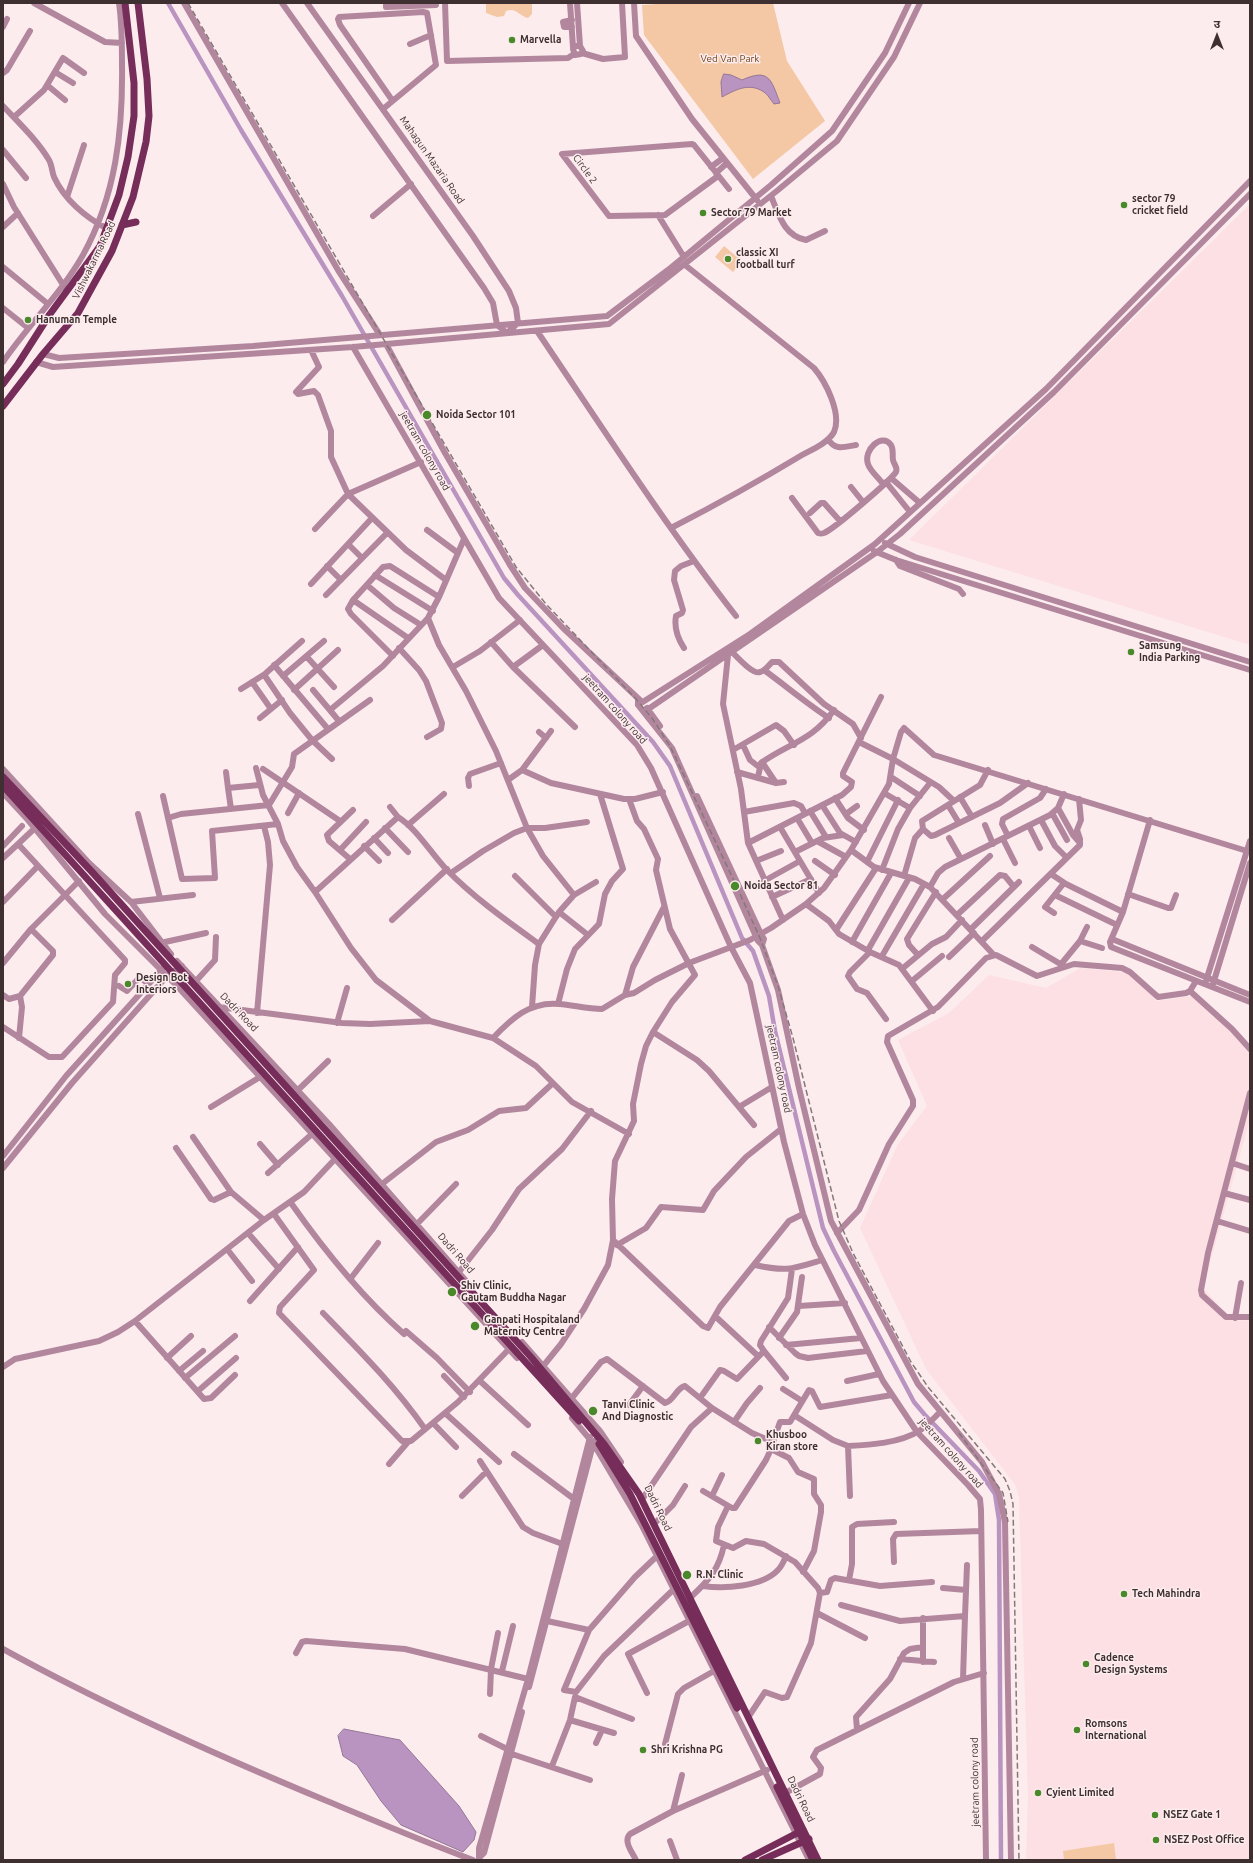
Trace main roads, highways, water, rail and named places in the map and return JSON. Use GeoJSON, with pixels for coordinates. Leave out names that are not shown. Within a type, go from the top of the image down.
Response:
{"type":"FeatureCollection","features":[{"type":"Feature","properties":{"kind":"main road","name":"Vishwakarma Road"},"geometry":{"type":"LineString","coordinates":[[3,384],[18,364],[65,288],[100,246],[119,195],[128,157],[134,116],[134,83],[125,43],[127,22],[125,3]]}},
{"type":"Feature","properties":{"kind":"main road","name":"Vishwakarma Road"},"geometry":{"type":"LineString","coordinates":[[3,406],[36,362],[78,313],[112,251],[133,197],[146,142],[149,116],[147,79],[138,3]]}},
{"type":"Feature","properties":{"kind":"main road"},"geometry":{"type":"LineString","coordinates":[[127,22],[134,30],[138,28],[140,23]]}},
{"type":"Feature","properties":{"kind":"main road"},"geometry":{"type":"LineString","coordinates":[[125,43],[135,34],[139,36],[142,41]]}},
{"type":"Feature","properties":{"kind":"main road"},"geometry":{"type":"LineString","coordinates":[[122,225],[136,222]]}},
{"type":"Feature","properties":{"kind":"main road"},"geometry":{"type":"LineString","coordinates":[[3,777],[530,1356],[604,1444],[639,1494],[819,1860]]}},
{"type":"Feature","properties":{"kind":"main road"},"geometry":{"type":"LineString","coordinates":[[3,786],[599,1443],[630,1494],[813,1860]]}},
{"type":"Feature","properties":{"kind":"main road"},"geometry":{"type":"LineString","coordinates":[[745,1860],[805,1829]]}},
{"type":"Feature","properties":{"kind":"main road"},"geometry":{"type":"LineString","coordinates":[[762,1860],[809,1839]]}},
{"type":"Feature","properties":{"kind":"waterway"},"geometry":{"type":"LineString","coordinates":[[168,3],[241,130],[342,296],[504,578],[653,742],[670,766],[742,938],[753,951],[769,996],[775,1031],[823,1228],[914,1402],[979,1471],[995,1494],[999,1520],[1001,1860]]}},
{"type":"Feature","properties":{"kind":"railway"},"geometry":{"type":"LineString","coordinates":[[188,3],[516,567],[546,604],[636,699],[652,718],[670,746],[760,938],[778,986],[793,1038],[839,1221],[853,1253],[911,1362],[928,1387],[1005,1479],[1013,1504],[1019,1860]]}},
{"type":"Feature","properties":{"kind":"railway"},"geometry":{"type":"LineString","coordinates":[[959,1433],[1003,1493],[1008,1522]]}},
{"type":"Feature","properties":{"kind":"place","name":"Marvella"},"geometry":{"type":"Point","coordinates":[512,40]}},
{"type":"Feature","properties":{"kind":"place","name":"sector 79 cricket field"},"geometry":{"type":"Point","coordinates":[1124,205]}},
{"type":"Feature","properties":{"kind":"place","name":"Sector 79 Market"},"geometry":{"type":"Point","coordinates":[703,213]}},
{"type":"Feature","properties":{"kind":"place","name":"classic XI football turf"},"geometry":{"type":"Point","coordinates":[728,259]}},
{"type":"Feature","properties":{"kind":"place","name":"Hanuman Temple"},"geometry":{"type":"Point","coordinates":[28,320]}},
{"type":"Feature","properties":{"kind":"place","name":"Noida Sector 101"},"geometry":{"type":"Point","coordinates":[427,415]}},
{"type":"Feature","properties":{"kind":"place","name":"Samsung India Parking"},"geometry":{"type":"Point","coordinates":[1131,652]}},
{"type":"Feature","properties":{"kind":"place","name":"Noida Sector 81"},"geometry":{"type":"Point","coordinates":[735,886]}},
{"type":"Feature","properties":{"kind":"place","name":"Design Bot Interiors"},"geometry":{"type":"Point","coordinates":[128,984]}},
{"type":"Feature","properties":{"kind":"place","name":"Shiv Clinic, Gautam Buddha Nagar"},"geometry":{"type":"Point","coordinates":[452,1292]}},
{"type":"Feature","properties":{"kind":"place","name":"Ganpati Hospitaland Maternity Centre"},"geometry":{"type":"Point","coordinates":[475,1326]}},
{"type":"Feature","properties":{"kind":"place","name":"Tanvi Clinic And Diagnostic"},"geometry":{"type":"Point","coordinates":[593,1411]}},
{"type":"Feature","properties":{"kind":"place","name":"Khusboo Kiran store"},"geometry":{"type":"Point","coordinates":[758,1441]}},
{"type":"Feature","properties":{"kind":"place","name":"R.N. Clinic"},"geometry":{"type":"Point","coordinates":[687,1575]}},
{"type":"Feature","properties":{"kind":"place","name":"Tech Mahindra"},"geometry":{"type":"Point","coordinates":[1124,1594]}},
{"type":"Feature","properties":{"kind":"place","name":"Cadence Design Systems"},"geometry":{"type":"Point","coordinates":[1086,1664]}},
{"type":"Feature","properties":{"kind":"place","name":"Romsons International"},"geometry":{"type":"Point","coordinates":[1077,1730]}},
{"type":"Feature","properties":{"kind":"place","name":"Shri Krishna PG"},"geometry":{"type":"Point","coordinates":[643,1750]}},
{"type":"Feature","properties":{"kind":"place","name":"Cyient Limited"},"geometry":{"type":"Point","coordinates":[1038,1793]}},
{"type":"Feature","properties":{"kind":"place","name":"NSEZ Gate 1"},"geometry":{"type":"Point","coordinates":[1155,1815]}},
{"type":"Feature","properties":{"kind":"place","name":"NSEZ Post Office"},"geometry":{"type":"Point","coordinates":[1156,1840]}},
{"type":"Feature","properties":{"kind":"park label","name":"Ved Van Park"},"geometry":{"type":"Point","coordinates":[730,59]}}]}
